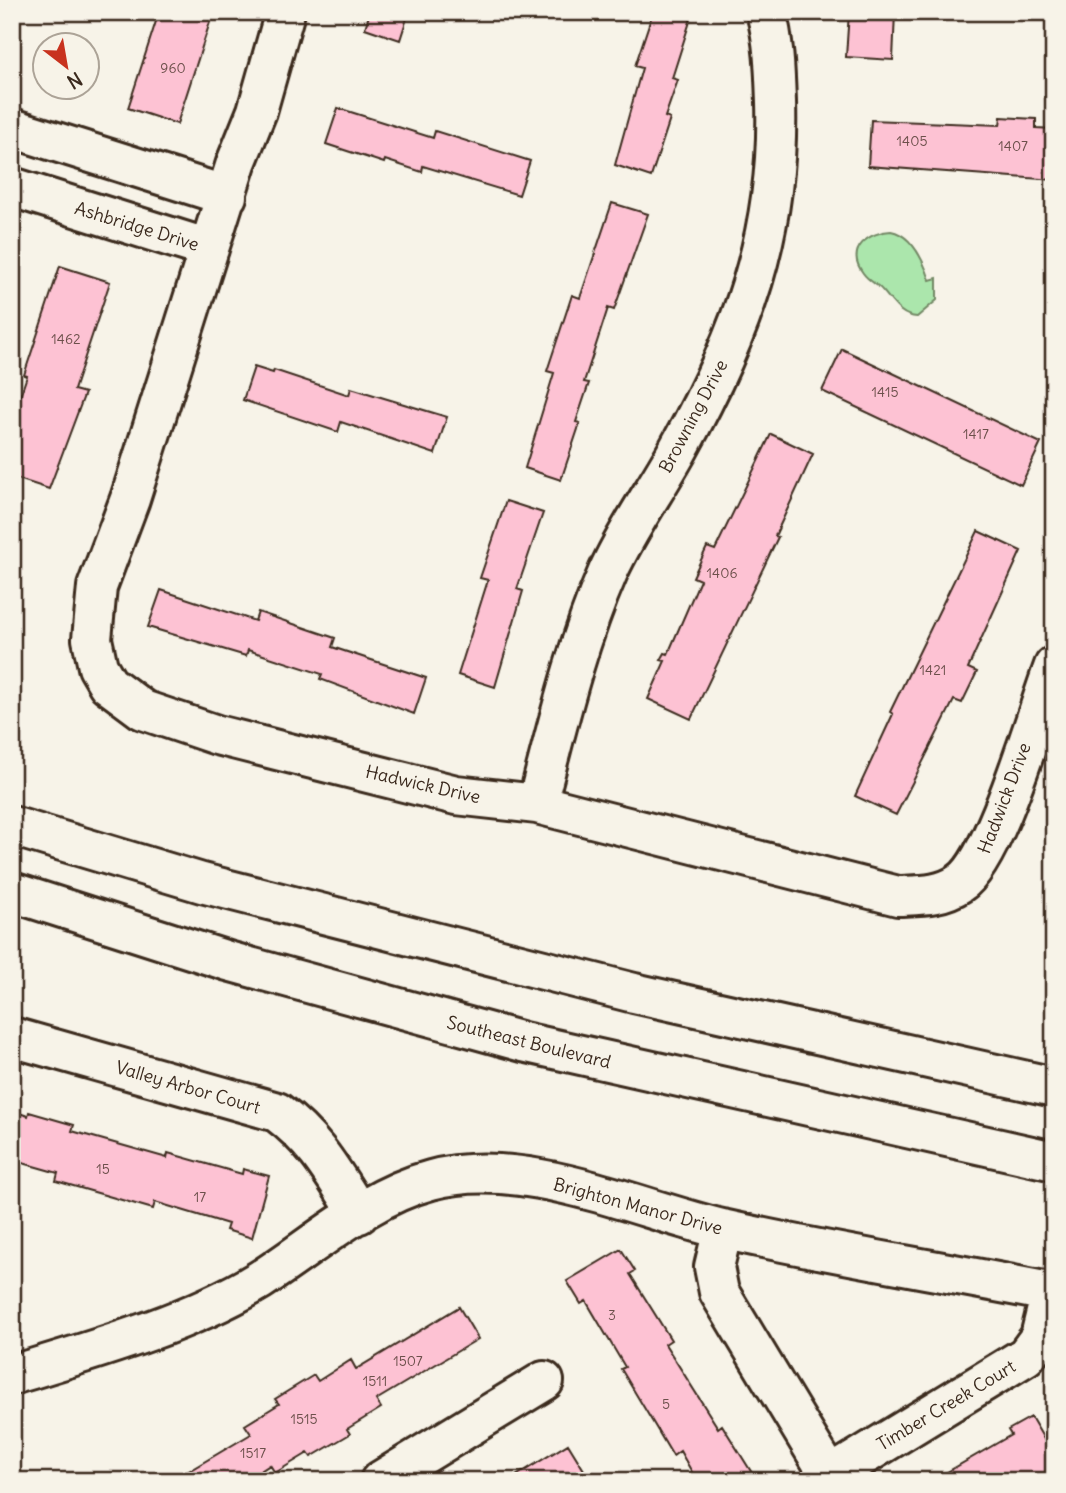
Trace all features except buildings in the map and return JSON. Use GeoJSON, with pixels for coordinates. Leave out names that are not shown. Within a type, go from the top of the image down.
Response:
{"type":"FeatureCollection","features":[{"type":"Feature","properties":{"kind":"street","name":"Ashbridge Drive"},"geometry":{"type":"LineString","coordinates":[[12,187],[209,249],[257,111],[285,12]]}},
{"type":"Feature","properties":{"kind":"street","name":"Browning Drive"},"geometry":{"type":"LineString","coordinates":[[537,804],[556,730],[607,573],[629,529],[678,451],[712,387],[757,273],[766,238],[777,139],[775,85],[766,12]]}},
{"type":"Feature","properties":{"kind":"street"},"geometry":{"type":"LineString","coordinates":[[12,128],[227,195]]}},
{"type":"Feature","properties":{"kind":"street","name":"Hadwick Drive"},"geometry":{"type":"LineString","coordinates":[[209,249],[130,499],[97,587],[92,639],[98,667],[108,684],[127,699],[160,718],[456,795],[537,804],[898,896],[935,894],[961,883],[978,866],[1041,737],[1054,666]]}},
{"type":"Feature","properties":{"kind":"street"},"geometry":{"type":"LineString","coordinates":[[12,826],[202,883],[634,993],[1054,1087]]}},
{"type":"Feature","properties":{"kind":"street","name":"Southeast Boulevard"},"geometry":{"type":"LineString","coordinates":[[12,892],[228,961],[523,1042],[1054,1161]]}},
{"type":"Feature","properties":{"kind":"street","name":"Valley Arbor Court"},"geometry":{"type":"LineString","coordinates":[[12,1037],[277,1112],[303,1131],[318,1149],[359,1214]]}},
{"type":"Feature","properties":{"kind":"street","name":"Brighton Manor Drive"},"geometry":{"type":"LineString","coordinates":[[12,1375],[181,1318],[259,1280],[359,1214],[410,1187],[446,1176],[470,1174],[577,1188],[723,1229],[1052,1292]]}},
{"type":"Feature","properties":{"kind":"street","name":"Timber Creek Court"},"geometry":{"type":"LineString","coordinates":[[723,1229],[714,1267],[719,1292],[831,1476],[1026,1356],[1040,1337],[1052,1292]]}},
{"type":"Feature","properties":{"kind":"street"},"geometry":{"type":"LineString","coordinates":[[380,1481],[544,1381]]}},
{"type":"Feature","properties":{"kind":"green space"},"geometry":{"type":"Polygon","coordinates":[[[891,231],[911,244],[921,258],[930,280],[937,278],[937,300],[917,317],[900,310],[865,275],[858,264],[858,249],[862,243],[875,235],[891,231]]]}}]}
